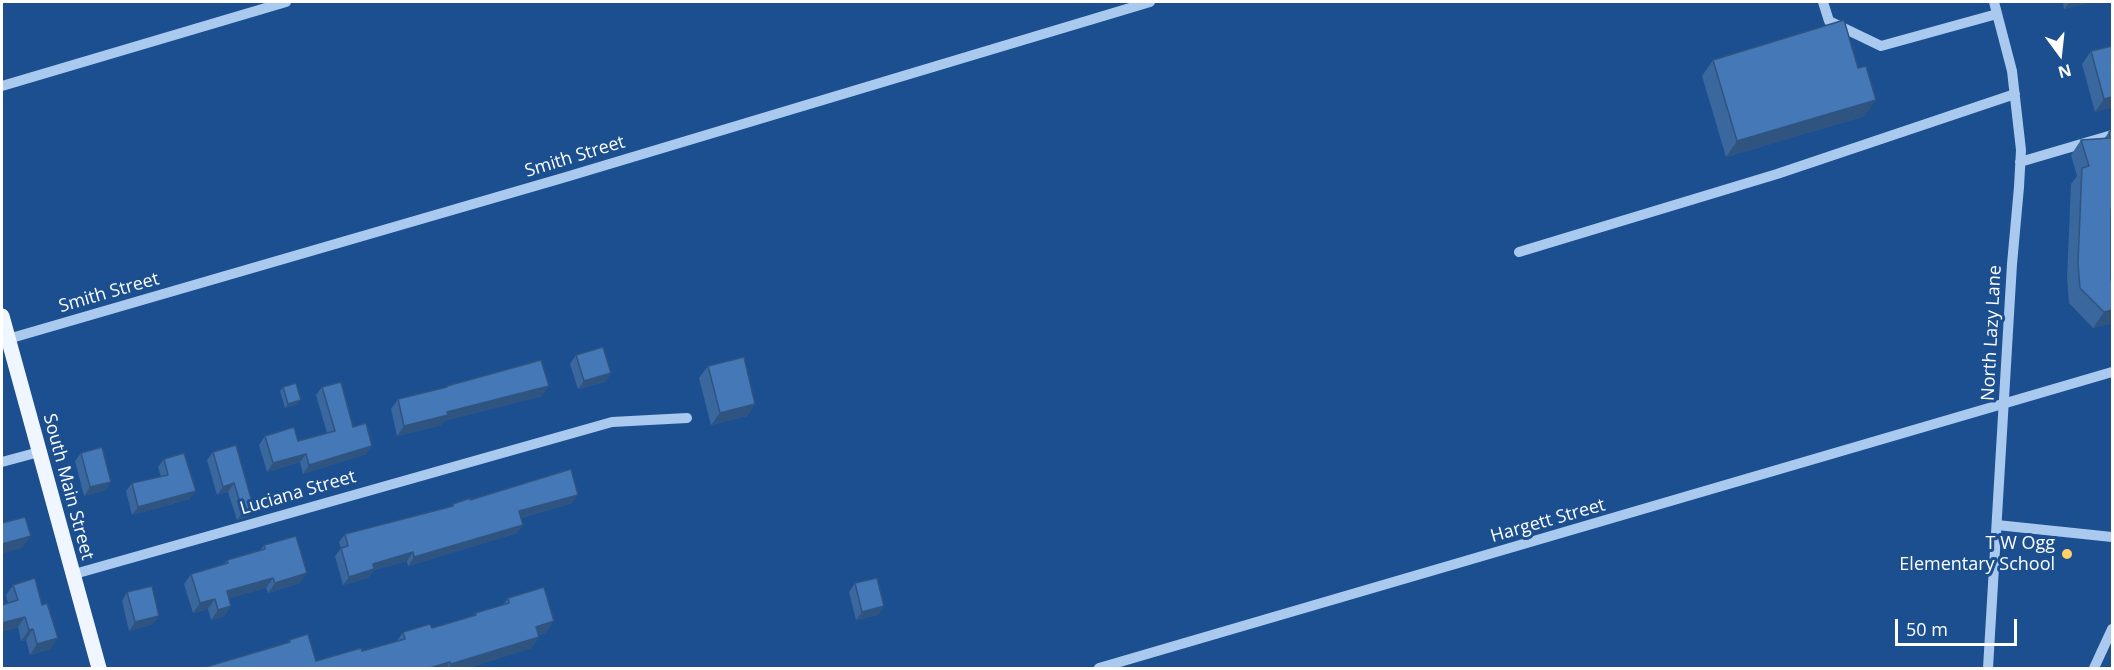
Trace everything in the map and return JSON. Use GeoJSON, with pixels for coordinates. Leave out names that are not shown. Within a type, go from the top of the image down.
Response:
{"type":"FeatureCollection","features":[{"type":"Feature","properties":{"kind":"main road","name":"South Main Street"},"geometry":{"type":"LineString","coordinates":[[2,316],[71,575],[99,669]]}},
{"type":"Feature","properties":{"kind":"street"},"geometry":{"type":"LineString","coordinates":[[2,86],[286,2]]}},
{"type":"Feature","properties":{"kind":"street","name":"Smith Street"},"geometry":{"type":"LineString","coordinates":[[8,339],[554,180],[1150,2]]}},
{"type":"Feature","properties":{"kind":"street"},"geometry":{"type":"LineString","coordinates":[[1823,2],[1829,21],[1881,46],[1997,14]]}},
{"type":"Feature","properties":{"kind":"street","name":"North Lazy Lane"},"geometry":{"type":"LineString","coordinates":[[1988,669],[2020,162],[2012,71],[1994,2]]}},
{"type":"Feature","properties":{"kind":"street"},"geometry":{"type":"LineString","coordinates":[[1519,252],[1777,174],[2015,94]]}},
{"type":"Feature","properties":{"kind":"street"},"geometry":{"type":"LineString","coordinates":[[2020,162],[2112,135]]}},
{"type":"Feature","properties":{"kind":"street","name":"Hargett Street"},"geometry":{"type":"LineString","coordinates":[[1100,669],[2112,372]]}},
{"type":"Feature","properties":{"kind":"street","name":"Luciana Street"},"geometry":{"type":"LineString","coordinates":[[71,575],[612,422],[687,418]]}},
{"type":"Feature","properties":{"kind":"street"},"geometry":{"type":"LineString","coordinates":[[2,462],[39,452]]}},
{"type":"Feature","properties":{"kind":"street"},"geometry":{"type":"LineString","coordinates":[[1997,525],[2112,537]]}},
{"type":"Feature","properties":{"kind":"street"},"geometry":{"type":"LineString","coordinates":[[2094,669],[2112,629]]}},
{"type":"Feature","properties":{"kind":"building"},"geometry":{"type":"Polygon","coordinates":[[[1844,20],[1858,68],[1866,66],[1876,100],[1737,141],[1713,60],[1844,20]]]}},
{"type":"Feature","properties":{"kind":"building"},"geometry":{"type":"Polygon","coordinates":[[[2112,46],[2112,97],[2104,99],[2091,51],[2112,46]]]}},
{"type":"Feature","properties":{"kind":"building"},"geometry":{"type":"Polygon","coordinates":[[[2112,130],[2112,310],[2104,312],[2080,288],[2078,263],[2082,168],[2089,166],[2081,140],[2110,138],[2109,132],[2112,130]]]}},
{"type":"Feature","properties":{"kind":"building"},"geometry":{"type":"Polygon","coordinates":[[[603,347],[611,373],[584,381],[576,355],[603,347]]]}},
{"type":"Feature","properties":{"kind":"building"},"geometry":{"type":"Polygon","coordinates":[[[744,357],[755,404],[720,413],[708,366],[744,357]]]}},
{"type":"Feature","properties":{"kind":"building"},"geometry":{"type":"Polygon","coordinates":[[[541,360],[549,386],[447,412],[448,415],[404,426],[398,399],[541,360]]]}},
{"type":"Feature","properties":{"kind":"building"},"geometry":{"type":"Polygon","coordinates":[[[341,382],[353,427],[366,423],[372,446],[309,465],[306,454],[273,463],[265,436],[294,427],[298,441],[335,431],[322,387],[341,382]]]}},
{"type":"Feature","properties":{"kind":"building"},"geometry":{"type":"Polygon","coordinates":[[[296,383],[301,400],[288,404],[283,387],[296,383]]]}},
{"type":"Feature","properties":{"kind":"building"},"geometry":{"type":"Polygon","coordinates":[[[236,445],[254,509],[243,512],[234,483],[223,487],[213,452],[236,445]]]}},
{"type":"Feature","properties":{"kind":"building"},"geometry":{"type":"Polygon","coordinates":[[[102,447],[111,482],[90,487],[81,453],[102,447]]]}},
{"type":"Feature","properties":{"kind":"building"},"geometry":{"type":"Polygon","coordinates":[[[184,453],[196,491],[138,507],[132,483],[168,475],[164,459],[184,453]]]}},
{"type":"Feature","properties":{"kind":"building"},"geometry":{"type":"Polygon","coordinates":[[[571,469],[578,495],[519,511],[523,525],[414,557],[413,552],[373,564],[374,569],[349,577],[341,548],[348,546],[345,534],[453,506],[453,504],[470,498],[470,500],[571,469]]]}},
{"type":"Feature","properties":{"kind":"building"},"geometry":{"type":"Polygon","coordinates":[[[25,517],[31,536],[2,544],[2,523],[25,517]]]}},
{"type":"Feature","properties":{"kind":"building"},"geometry":{"type":"Polygon","coordinates":[[[296,536],[307,573],[275,583],[273,578],[227,591],[231,606],[218,610],[215,599],[200,603],[191,574],[265,549],[264,545],[296,536]]]}},
{"type":"Feature","properties":{"kind":"building"},"geometry":{"type":"Polygon","coordinates":[[[35,578],[42,605],[47,603],[58,638],[37,644],[33,629],[29,630],[25,617],[2,623],[2,605],[18,600],[13,585],[35,578]]]}},
{"type":"Feature","properties":{"kind":"building"},"geometry":{"type":"Polygon","coordinates":[[[877,578],[884,606],[862,612],[855,583],[877,578]]]}},
{"type":"Feature","properties":{"kind":"building"},"geometry":{"type":"Polygon","coordinates":[[[152,586],[159,616],[135,622],[127,592],[152,586]]]}},
{"type":"Feature","properties":{"kind":"building"},"geometry":{"type":"Polygon","coordinates":[[[544,587],[554,621],[536,627],[539,637],[451,664],[450,662],[426,669],[199,669],[290,642],[289,640],[308,634],[316,661],[361,648],[362,651],[405,639],[403,632],[430,624],[432,628],[476,615],[475,613],[509,603],[508,598],[544,587]]]}},
{"type":"Feature","properties":{"kind":"place","name":"T W Ogg Elementary School"},"geometry":{"type":"Point","coordinates":[2067,554]}}]}
